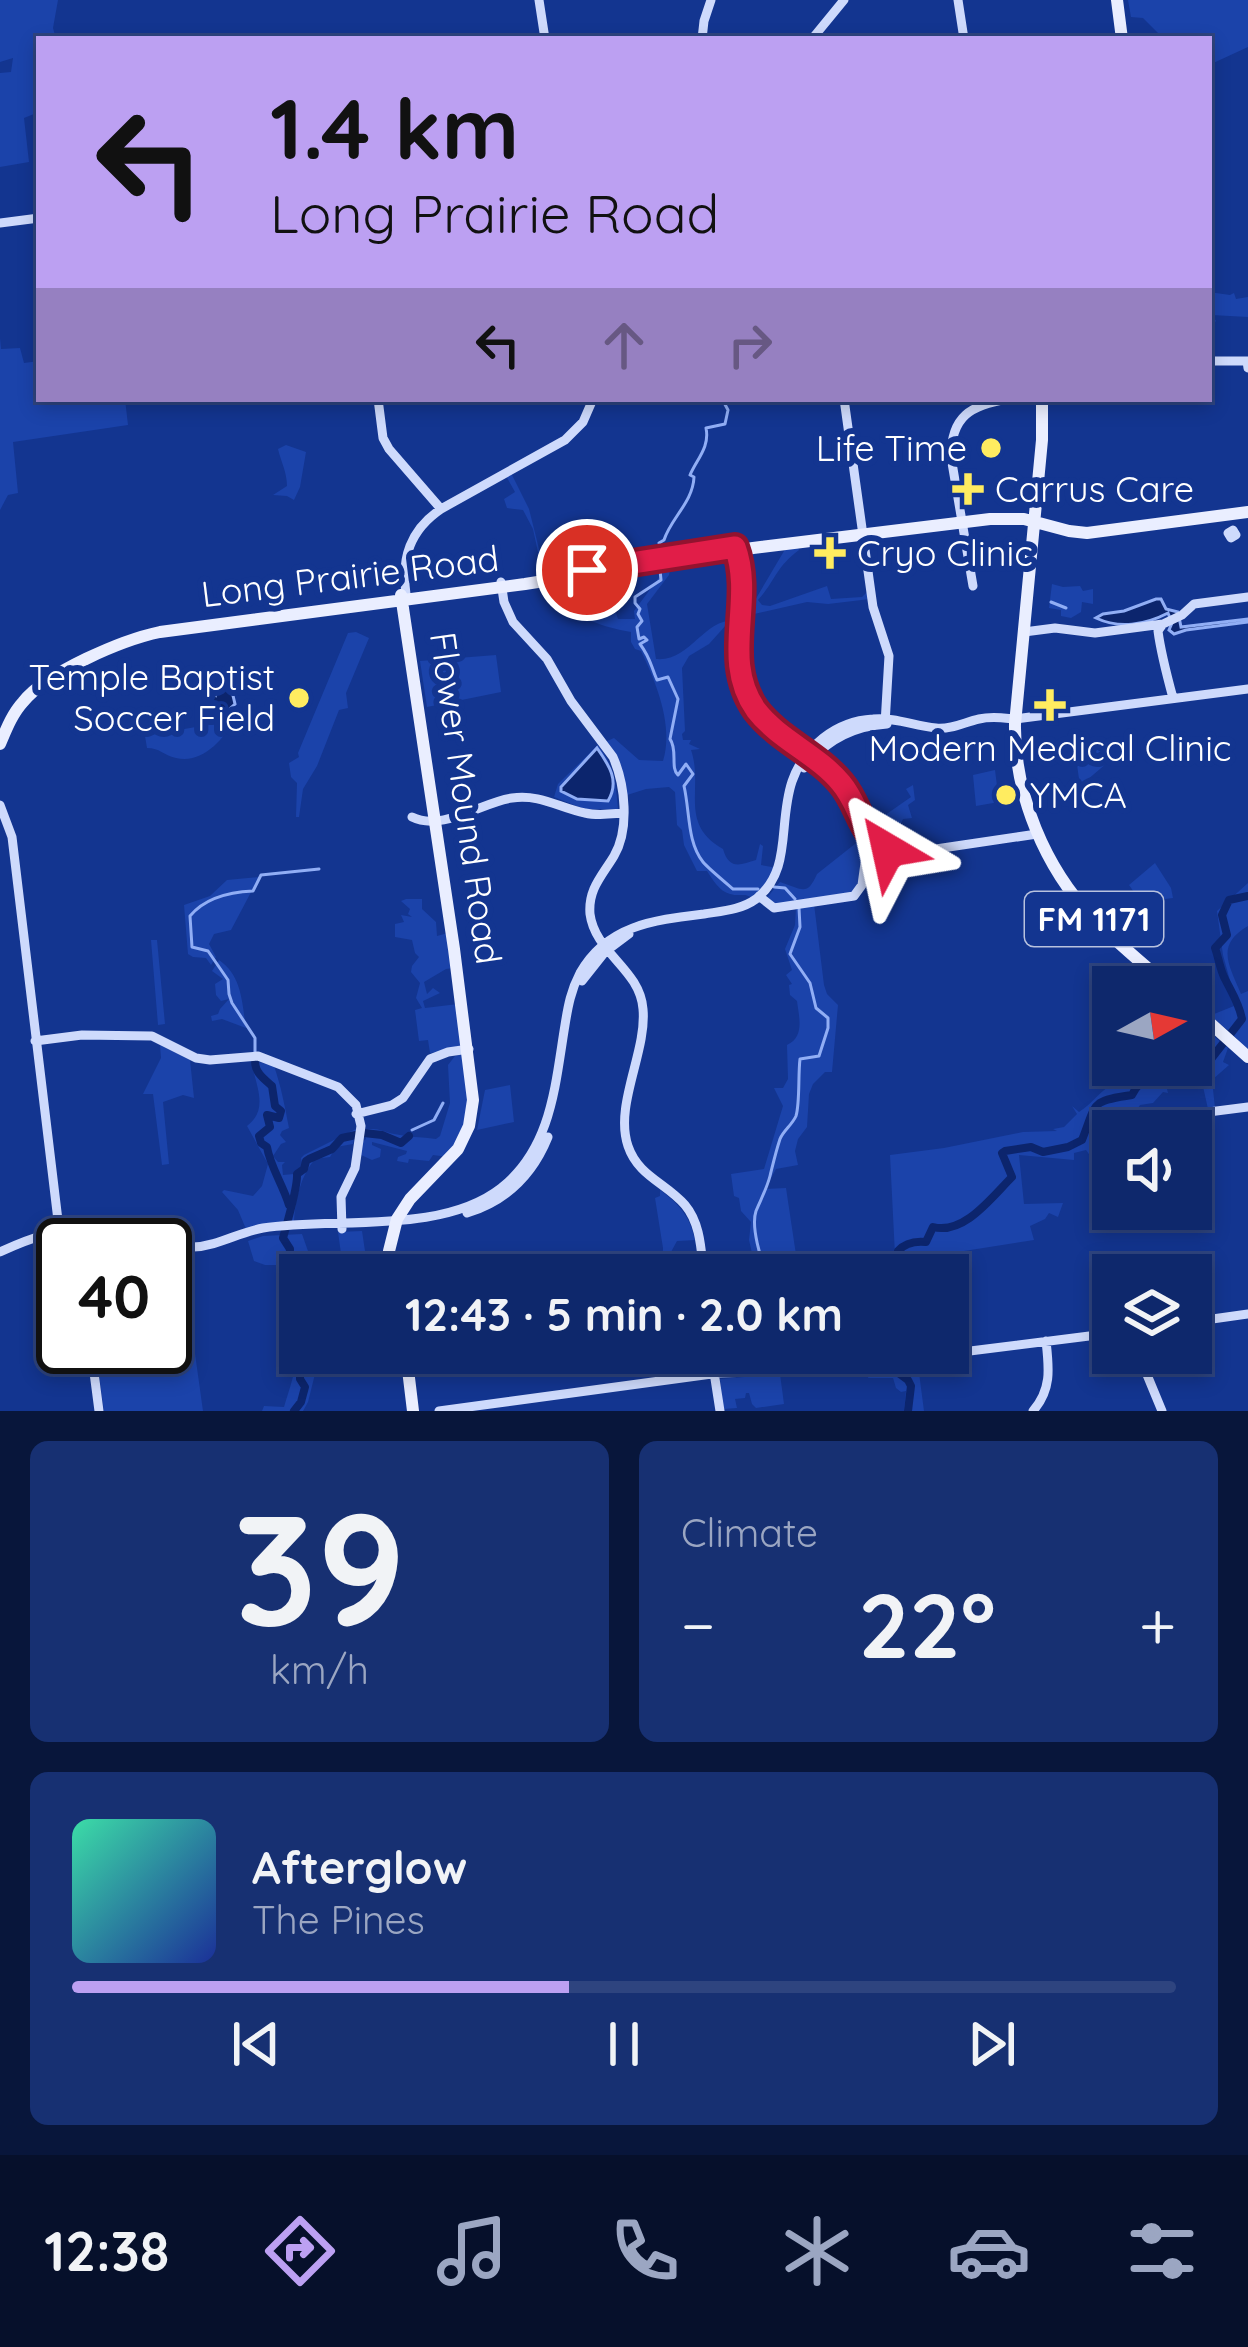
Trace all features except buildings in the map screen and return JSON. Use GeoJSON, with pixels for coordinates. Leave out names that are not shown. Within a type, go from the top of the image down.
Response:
{"type":"FeatureCollection","features":[{"type":"Feature","properties":{"kind":"main road"},"geometry":{"type":"LineString","coordinates":[[539,0],[544,36]]}},
{"type":"Feature","properties":{"kind":"main road"},"geometry":{"type":"LineString","coordinates":[[702,36],[709,0]]}},
{"type":"Feature","properties":{"kind":"main road"},"geometry":{"type":"LineString","coordinates":[[817,36],[846,0]]}},
{"type":"Feature","properties":{"kind":"main road"},"geometry":{"type":"LineString","coordinates":[[958,0],[964,36]]}},
{"type":"Feature","properties":{"kind":"main road"},"geometry":{"type":"LineString","coordinates":[[1119,0],[1125,36]]}},
{"type":"Feature","properties":{"kind":"main road"},"geometry":{"type":"LineString","coordinates":[[0,224],[36,218]]}},
{"type":"Feature","properties":{"kind":"main road"},"geometry":{"type":"LineString","coordinates":[[1212,361],[1248,365]]}},
{"type":"Feature","properties":{"kind":"main road"},"geometry":{"type":"LineString","coordinates":[[378,402],[389,449],[442,511]]}},
{"type":"Feature","properties":{"kind":"main road","name":"Flower Mound Road"},"geometry":{"type":"LineString","coordinates":[[413,534],[429,518],[566,440],[583,422],[589,402]]}},
{"type":"Feature","properties":{"kind":"main road"},"geometry":{"type":"LineString","coordinates":[[845,402],[874,602],[892,656],[887,722]]}},
{"type":"Feature","properties":{"kind":"main road"},"geometry":{"type":"LineString","coordinates":[[973,586],[951,457],[952,439],[965,415],[983,402]]}},
{"type":"Feature","properties":{"kind":"main road","name":"FM 1171"},"geometry":{"type":"LineString","coordinates":[[1040,402],[1013,721],[1019,776],[1035,834],[1048,855],[1088,912],[1144,966]]}},
{"type":"Feature","properties":{"kind":"main road","name":"Long Prairie Road"},"geometry":{"type":"LineString","coordinates":[[1195,517],[1228,523],[1248,510]]}},
{"type":"Feature","properties":{"kind":"main road","name":"Long Prairie Road"},"geometry":{"type":"LineString","coordinates":[[401,598],[994,517],[1032,518],[1082,528],[1248,510]]}},
{"type":"Feature","properties":{"kind":"main road","name":"Flower Mound Road"},"geometry":{"type":"LineString","coordinates":[[402,1219],[468,1135],[473,1100],[470,1051],[401,598],[400,564],[413,534],[424,515],[442,511]]}},
{"type":"Feature","properties":{"kind":"main road"},"geometry":{"type":"LineString","coordinates":[[736,550],[742,586],[737,645],[741,679],[750,700],[764,719],[841,783],[878,847],[904,853],[1035,834]]}},
{"type":"Feature","properties":{"kind":"main road"},"geometry":{"type":"LineString","coordinates":[[499,585],[505,614],[547,659],[612,761],[621,812],[617,842],[589,893],[589,920],[637,993],[640,1010],[622,1117],[623,1140],[640,1172],[679,1201],[696,1231],[700,1254]]}},
{"type":"Feature","properties":{"kind":"main road","name":"Long Prairie Road"},"geometry":{"type":"LineString","coordinates":[[0,734],[15,706],[38,682],[140,633],[164,626],[466,588]]}},
{"type":"Feature","properties":{"kind":"main road"},"geometry":{"type":"LineString","coordinates":[[1021,634],[1160,631],[1194,604],[1248,597]]}},
{"type":"Feature","properties":{"kind":"main road","name":"Long Prairie Road"},"geometry":{"type":"LineString","coordinates":[[0,744],[19,706],[42,684],[138,638],[355,603]]}},
{"type":"Feature","properties":{"kind":"main road"},"geometry":{"type":"LineString","coordinates":[[1160,631],[1171,695]]}},
{"type":"Feature","properties":{"kind":"main road"},"geometry":{"type":"LineString","coordinates":[[1013,721],[1171,695],[1248,692]]}},
{"type":"Feature","properties":{"kind":"main road"},"geometry":{"type":"LineString","coordinates":[[192,1251],[262,1233],[462,1209],[512,1179],[533,1154],[549,1115],[571,992],[582,969],[604,948],[642,929],[736,914],[766,892],[786,859],[792,795],[809,757],[820,740],[846,725],[860,721],[947,728],[986,717],[1013,721],[1248,692]]}},
{"type":"Feature","properties":{"kind":"main road"},"geometry":{"type":"LineString","coordinates":[[436,818],[524,797],[588,814],[621,812]]}},
{"type":"Feature","properties":{"kind":"main road"},"geometry":{"type":"LineString","coordinates":[[2,805],[14,831],[59,1218]]}},
{"type":"Feature","properties":{"kind":"main road"},"geometry":{"type":"LineString","coordinates":[[766,892],[774,908],[854,896],[862,885],[865,863],[878,847]]}},
{"type":"Feature","properties":{"kind":"main road"},"geometry":{"type":"LineString","coordinates":[[1212,1028],[1248,1060]]}},
{"type":"Feature","properties":{"kind":"main road"},"geometry":{"type":"LineString","coordinates":[[37,1042],[82,1035],[145,1036],[200,1059],[258,1056],[338,1087],[350,1097],[361,1126],[355,1168],[341,1197],[348,1226]]}},
{"type":"Feature","properties":{"kind":"main road"},"geometry":{"type":"LineString","coordinates":[[358,1113],[398,1102],[428,1060],[470,1051]]}},
{"type":"Feature","properties":{"kind":"main road"},"geometry":{"type":"LineString","coordinates":[[1212,1114],[1248,1109]]}},
{"type":"Feature","properties":{"kind":"main road"},"geometry":{"type":"LineString","coordinates":[[394,1254],[402,1219]]}},
{"type":"Feature","properties":{"kind":"main road"},"geometry":{"type":"LineString","coordinates":[[192,1247],[262,1228],[285,1230]]}},
{"type":"Feature","properties":{"kind":"main road"},"geometry":{"type":"LineString","coordinates":[[0,1255],[36,1243]]}},
{"type":"Feature","properties":{"kind":"main road"},"geometry":{"type":"LineString","coordinates":[[1212,1321],[1248,1316]]}},
{"type":"Feature","properties":{"kind":"main road"},"geometry":{"type":"LineString","coordinates":[[1080,1341],[1092,1336]]}},
{"type":"Feature","properties":{"kind":"main road"},"geometry":{"type":"LineString","coordinates":[[484,1411],[716,1376],[890,1361],[918,1363],[1092,1336]]}},
{"type":"Feature","properties":{"kind":"main road"},"geometry":{"type":"LineString","coordinates":[[1049,1343],[1092,1339]]}},
{"type":"Feature","properties":{"kind":"main road"},"geometry":{"type":"LineString","coordinates":[[1036,1411],[1047,1401],[1054,1380],[1049,1343]]}},
{"type":"Feature","properties":{"kind":"main road"},"geometry":{"type":"LineString","coordinates":[[95,1374],[101,1411]]}},
{"type":"Feature","properties":{"kind":"main road"},"geometry":{"type":"LineString","coordinates":[[406,1374],[410,1411]]}},
{"type":"Feature","properties":{"kind":"main road"},"geometry":{"type":"LineString","coordinates":[[1147,1374],[1162,1411]]}},
{"type":"Feature","properties":{"kind":"main road"},"geometry":{"type":"LineString","coordinates":[[716,1376],[719,1407]]}},
{"type":"Feature","properties":{"kind":"main road"},"geometry":{"type":"LineString","coordinates":[[439,1411],[574,1396]]}},
{"type":"Feature","properties":{"kind":"shaded area"},"geometry":{"type":"Polygon","coordinates":[[[0,0],[58,0],[55,36],[36,36],[36,113],[24,118],[29,162],[0,167],[0,73],[11,72],[13,58],[0,62],[0,0]]]}},
{"type":"Feature","properties":{"kind":"shaded area"},"geometry":{"type":"Polygon","coordinates":[[[1128,0],[1248,0],[1248,47],[1212,64],[1212,36],[1161,36],[1143,18],[1131,17],[1128,0]]]}},
{"type":"Feature","properties":{"kind":"shaded area"},"geometry":{"type":"Polygon","coordinates":[[[1212,292],[1248,297],[1248,317],[1212,315],[1212,292]]]}},
{"type":"Feature","properties":{"kind":"shaded area"},"geometry":{"type":"Polygon","coordinates":[[[0,338],[1,349],[20,348],[24,363],[36,361],[36,402],[125,402],[128,425],[13,442],[18,493],[8,495],[0,510],[0,338]]]}},
{"type":"Feature","properties":{"kind":"shaded area"},"geometry":{"type":"Polygon","coordinates":[[[286,445],[306,452],[294,500],[273,495],[287,486],[278,449],[286,445]]]}},
{"type":"Feature","properties":{"kind":"shaded area"},"geometry":{"type":"Polygon","coordinates":[[[511,473],[529,509],[541,557],[523,510],[507,508],[504,499],[515,492],[506,476],[511,473]]]}},
{"type":"Feature","properties":{"kind":"shaded area"},"geometry":{"type":"Polygon","coordinates":[[[787,546],[799,550],[758,600],[762,605],[827,586],[831,599],[862,597],[869,590],[870,599],[807,602],[754,614],[751,627],[743,626],[744,608],[751,607],[787,546]]]}},
{"type":"Feature","properties":{"kind":"shaded area"},"geometry":{"type":"Polygon","coordinates":[[[671,564],[669,575],[647,604],[656,659],[678,654],[714,627],[735,620],[689,656],[682,668],[682,734],[683,740],[691,740],[689,744],[700,749],[691,750],[701,828],[732,863],[756,860],[760,844],[761,865],[777,868],[754,899],[726,893],[707,871],[697,871],[677,825],[675,792],[669,787],[624,796],[605,742],[614,738],[639,760],[663,761],[665,719],[657,690],[641,651],[631,642],[631,632],[575,612],[558,600],[553,583],[559,583],[595,619],[616,613],[618,619],[635,619],[634,611],[660,576],[655,567],[671,564]]]}},
{"type":"Feature","properties":{"kind":"shaded area"},"geometry":{"type":"Polygon","coordinates":[[[1052,584],[1093,589],[1093,604],[1082,602],[1081,612],[1071,618],[1061,616],[1061,610],[1049,608],[1052,584]]]}},
{"type":"Feature","properties":{"kind":"shaded area"},"geometry":{"type":"Polygon","coordinates":[[[1156,599],[1178,612],[1181,627],[1248,622],[1174,634],[1169,630],[1168,613],[1132,624],[1096,618],[1156,599]]]}},
{"type":"Feature","properties":{"kind":"shaded area"},"geometry":{"type":"Polygon","coordinates":[[[348,633],[369,638],[346,693],[348,708],[339,710],[303,789],[296,817],[297,783],[289,763],[299,757],[348,633]]]}},
{"type":"Feature","properties":{"kind":"shaded area"},"geometry":{"type":"Polygon","coordinates":[[[496,655],[501,692],[427,707],[420,661],[496,655]]]}},
{"type":"Feature","properties":{"kind":"shaded area"},"geometry":{"type":"Polygon","coordinates":[[[229,679],[235,704],[215,718],[210,689],[216,694],[221,680],[229,679]]]}},
{"type":"Feature","properties":{"kind":"shaded area"},"geometry":{"type":"Polygon","coordinates":[[[235,720],[218,742],[195,757],[176,758],[147,748],[145,736],[235,720]]]}},
{"type":"Feature","properties":{"kind":"shaded area"},"geometry":{"type":"Polygon","coordinates":[[[1104,742],[1107,763],[1080,786],[1074,743],[1090,745],[1104,742]]]}},
{"type":"Feature","properties":{"kind":"shaded area"},"geometry":{"type":"Polygon","coordinates":[[[598,745],[613,775],[618,809],[584,809],[554,797],[558,784],[598,745]]]}},
{"type":"Feature","properties":{"kind":"shaded area"},"geometry":{"type":"Polygon","coordinates":[[[597,748],[613,780],[608,801],[577,799],[561,791],[561,787],[597,748]]]}},
{"type":"Feature","properties":{"kind":"shaded area"},"geometry":{"type":"Polygon","coordinates":[[[995,770],[999,802],[976,806],[973,775],[995,770]]]}},
{"type":"Feature","properties":{"kind":"shaded area"},"geometry":{"type":"Polygon","coordinates":[[[913,785],[915,800],[908,805],[912,818],[903,819],[894,841],[884,846],[868,827],[911,797],[906,789],[913,785]]]}},
{"type":"Feature","properties":{"kind":"shaded area"},"geometry":{"type":"Polygon","coordinates":[[[865,836],[875,849],[853,896],[774,906],[765,900],[780,882],[807,888],[817,874],[865,836]]]}},
{"type":"Feature","properties":{"kind":"shaded area"},"geometry":{"type":"Polygon","coordinates":[[[1155,863],[1173,898],[1141,902],[1129,885],[1155,863]]]}},
{"type":"Feature","properties":{"kind":"shaded area"},"geometry":{"type":"Polygon","coordinates":[[[259,877],[231,930],[214,934],[209,944],[216,957],[211,965],[206,958],[188,954],[184,905],[210,896],[227,880],[259,877]]]}},
{"type":"Feature","properties":{"kind":"shaded area"},"geometry":{"type":"Polygon","coordinates":[[[1248,883],[1248,926],[1231,941],[1228,956],[1241,994],[1248,991],[1248,1052],[1212,1018],[1236,1003],[1217,911],[1248,883]]]}},
{"type":"Feature","properties":{"kind":"shaded area"},"geometry":{"type":"Polygon","coordinates":[[[422,899],[422,909],[436,922],[437,936],[448,933],[453,968],[424,982],[427,994],[433,988],[440,993],[423,1001],[425,1008],[458,1004],[464,1049],[430,1053],[428,1040],[419,1041],[415,1010],[422,1008],[416,998],[420,983],[411,972],[419,957],[412,940],[395,937],[395,924],[404,922],[401,915],[412,917],[401,901],[422,899]]]}},
{"type":"Feature","properties":{"kind":"shaded area"},"geometry":{"type":"Polygon","coordinates":[[[814,904],[824,985],[838,1005],[832,1072],[825,1072],[809,1094],[807,1127],[795,1151],[798,1165],[776,1169],[765,1189],[786,1188],[796,1254],[752,1254],[751,1222],[734,1196],[731,1174],[764,1169],[783,1106],[774,1088],[783,1088],[788,1079],[787,1045],[800,1026],[797,1001],[790,995],[792,984],[786,975],[792,970],[785,949],[796,908],[814,904]]]}},
{"type":"Feature","properties":{"kind":"shaded area"},"geometry":{"type":"Polygon","coordinates":[[[151,940],[157,940],[165,1024],[158,1025],[151,940]]]}},
{"type":"Feature","properties":{"kind":"shaded area"},"geometry":{"type":"Polygon","coordinates":[[[219,960],[237,982],[246,1028],[222,1019],[212,1021],[211,1016],[229,999],[221,1001],[216,995],[215,984],[223,979],[212,971],[219,960]]]}},
{"type":"Feature","properties":{"kind":"shaded area"},"geometry":{"type":"Polygon","coordinates":[[[1212,1035],[1228,1048],[1223,1062],[1229,1065],[1212,1080],[1212,1035]]]}},
{"type":"Feature","properties":{"kind":"shaded area"},"geometry":{"type":"Polygon","coordinates":[[[160,1045],[190,1060],[194,1098],[183,1095],[163,1102],[169,1164],[162,1165],[153,1094],[143,1094],[161,1058],[160,1045]]]}},
{"type":"Feature","properties":{"kind":"shaded area"},"geometry":{"type":"Polygon","coordinates":[[[465,1054],[469,1118],[448,1157],[397,1161],[407,1151],[372,1142],[381,1149],[380,1157],[372,1160],[361,1155],[364,1130],[440,1136],[450,1103],[448,1065],[455,1056],[465,1054]]]}},
{"type":"Feature","properties":{"kind":"shaded area"},"geometry":{"type":"Polygon","coordinates":[[[251,1060],[274,1066],[279,1081],[289,1128],[282,1131],[286,1142],[273,1156],[285,1162],[283,1175],[303,1167],[304,1155],[356,1129],[353,1144],[336,1147],[330,1157],[315,1159],[310,1165],[294,1221],[246,1229],[238,1210],[222,1192],[253,1196],[262,1186],[268,1164],[247,1126],[259,1104],[251,1060]]]}},
{"type":"Feature","properties":{"kind":"shaded area"},"geometry":{"type":"Polygon","coordinates":[[[1212,1080],[1215,1108],[1208,1109],[1203,1086],[1212,1086],[1212,1080]]]}},
{"type":"Feature","properties":{"kind":"shaded area"},"geometry":{"type":"Polygon","coordinates":[[[510,1085],[514,1122],[477,1130],[485,1090],[510,1085]]]}},
{"type":"Feature","properties":{"kind":"shaded area"},"geometry":{"type":"Polygon","coordinates":[[[1110,1086],[1173,1086],[1136,1110],[1092,1110],[1092,1157],[1086,1150],[1074,1153],[1074,1160],[1019,1155],[1024,1204],[1063,1203],[1058,1217],[1049,1213],[1030,1226],[1034,1240],[945,1254],[895,1254],[890,1155],[1023,1132],[1057,1131],[1053,1129],[1064,1127],[1077,1114],[1072,1106],[1079,1112],[1110,1086]]]}},
{"type":"Feature","properties":{"kind":"shaded area"},"geometry":{"type":"Polygon","coordinates":[[[660,1190],[683,1211],[695,1240],[677,1241],[671,1254],[663,1254],[655,1198],[660,1190]]]}},
{"type":"Feature","properties":{"kind":"shaded area"},"geometry":{"type":"Polygon","coordinates":[[[362,1231],[365,1254],[341,1254],[338,1232],[362,1231]]]}},
{"type":"Feature","properties":{"kind":"shaded area"},"geometry":{"type":"Polygon","coordinates":[[[302,1234],[309,1254],[279,1254],[279,1265],[254,1261],[248,1241],[302,1234]]]}},
{"type":"Feature","properties":{"kind":"shaded area"},"geometry":{"type":"Polygon","coordinates":[[[192,1332],[203,1411],[104,1411],[99,1374],[192,1374],[192,1332]]]}},
{"type":"Feature","properties":{"kind":"shaded area"},"geometry":{"type":"Polygon","coordinates":[[[294,1374],[315,1374],[303,1411],[262,1411],[264,1406],[284,1407],[294,1374]]]}},
{"type":"Feature","properties":{"kind":"shaded area"},"geometry":{"type":"Polygon","coordinates":[[[780,1374],[784,1404],[756,1408],[746,1393],[745,1398],[735,1399],[737,1408],[723,1409],[720,1379],[780,1374]]]}},
{"type":"Feature","properties":{"kind":"shaded area"},"geometry":{"type":"Polygon","coordinates":[[[869,1374],[919,1374],[924,1411],[904,1411],[906,1391],[896,1388],[893,1378],[868,1378],[869,1374]]]}},
{"type":"Feature","properties":{"kind":"waterway"},"geometry":{"type":"LineString","coordinates":[[659,561],[663,549],[659,543],[690,494],[694,477],[690,475],[705,447],[706,428],[725,424],[728,410],[724,402]]}},
{"type":"Feature","properties":{"kind":"waterway"},"geometry":{"type":"LineString","coordinates":[[660,570],[661,580],[635,597],[642,621],[637,627],[639,639],[647,640],[640,644],[657,680],[668,677],[678,699],[670,739],[676,772],[678,775],[686,764],[693,774],[684,786],[694,845],[703,862],[733,889],[758,889]]}},
{"type":"Feature","properties":{"kind":"waterway"},"geometry":{"type":"LineString","coordinates":[[1051,602],[1066,608]]}},
{"type":"Feature","properties":{"kind":"waterway"},"geometry":{"type":"LineString","coordinates":[[255,1052],[255,1038],[232,1003],[228,980],[208,951],[192,947],[190,916],[218,897],[253,891],[261,875],[319,869]]}},
{"type":"Feature","properties":{"kind":"waterway"},"geometry":{"type":"LineString","coordinates":[[774,887],[785,888],[795,899]]}},
{"type":"Feature","properties":{"kind":"waterway"},"geometry":{"type":"LineString","coordinates":[[1212,1058],[1242,1019],[1215,948],[1227,935],[1222,915],[1229,900],[1248,896]]}},
{"type":"Feature","properties":{"kind":"waterway"},"geometry":{"type":"LineString","coordinates":[[760,1254],[756,1211],[780,1139],[796,1116],[800,1059],[819,1056],[828,1028],[828,1018],[816,1008],[810,983],[790,954],[800,927],[799,908]]}},
{"type":"Feature","properties":{"kind":"waterway"},"geometry":{"type":"LineString","coordinates":[[255,1061],[281,1111],[279,1118],[267,1115],[270,1127],[259,1136],[289,1205]]}},
{"type":"Feature","properties":{"kind":"waterway"},"geometry":{"type":"LineString","coordinates":[[898,1254],[904,1246],[926,1242],[933,1227],[955,1226],[986,1204],[1012,1177],[1002,1153],[1068,1147],[1082,1140],[1097,1106],[1132,1095],[1138,1086]]}},
{"type":"Feature","properties":{"kind":"waterway"},"geometry":{"type":"LineString","coordinates":[[412,1130],[434,1120],[443,1103]]}},
{"type":"Feature","properties":{"kind":"waterway"},"geometry":{"type":"LineString","coordinates":[[364,1133],[401,1143],[409,1136]]}},
{"type":"Feature","properties":{"kind":"waterway"},"geometry":{"type":"LineString","coordinates":[[290,1254],[283,1238],[297,1174],[309,1159],[332,1149],[342,1138],[356,1135]]}},
{"type":"Feature","properties":{"kind":"waterway"},"geometry":{"type":"LineString","coordinates":[[294,1411],[305,1387],[300,1374]]}},
{"type":"Feature","properties":{"kind":"waterway"},"geometry":{"type":"LineString","coordinates":[[900,1374],[911,1386],[908,1411]]}},
{"type":"Feature","properties":{"kind":"place","name":"Life Time"},"geometry":{"type":"Point","coordinates":[991,448]}},
{"type":"Feature","properties":{"kind":"place","name":"Carrus Care"},"geometry":{"type":"Point","coordinates":[968,489]}},
{"type":"Feature","properties":{"kind":"place","name":"Cryo Clinic"},"geometry":{"type":"Point","coordinates":[830,553]}},
{"type":"Feature","properties":{"kind":"place","name":"Temple Baptist Soccer Field"},"geometry":{"type":"Point","coordinates":[299,698]}},
{"type":"Feature","properties":{"kind":"place","name":"Modern Medical Clinic"},"geometry":{"type":"Point","coordinates":[1050,705]}},
{"type":"Feature","properties":{"kind":"place","name":"YMCA"},"geometry":{"type":"Point","coordinates":[1006,795]}},
{"type":"Feature","properties":{"kind":"route"},"geometry":{"type":"LineString","coordinates":[[587,570],[735,547],[742,586],[737,660],[745,690],[772,728],[841,783],[870,836],[888,850]]}}]}
